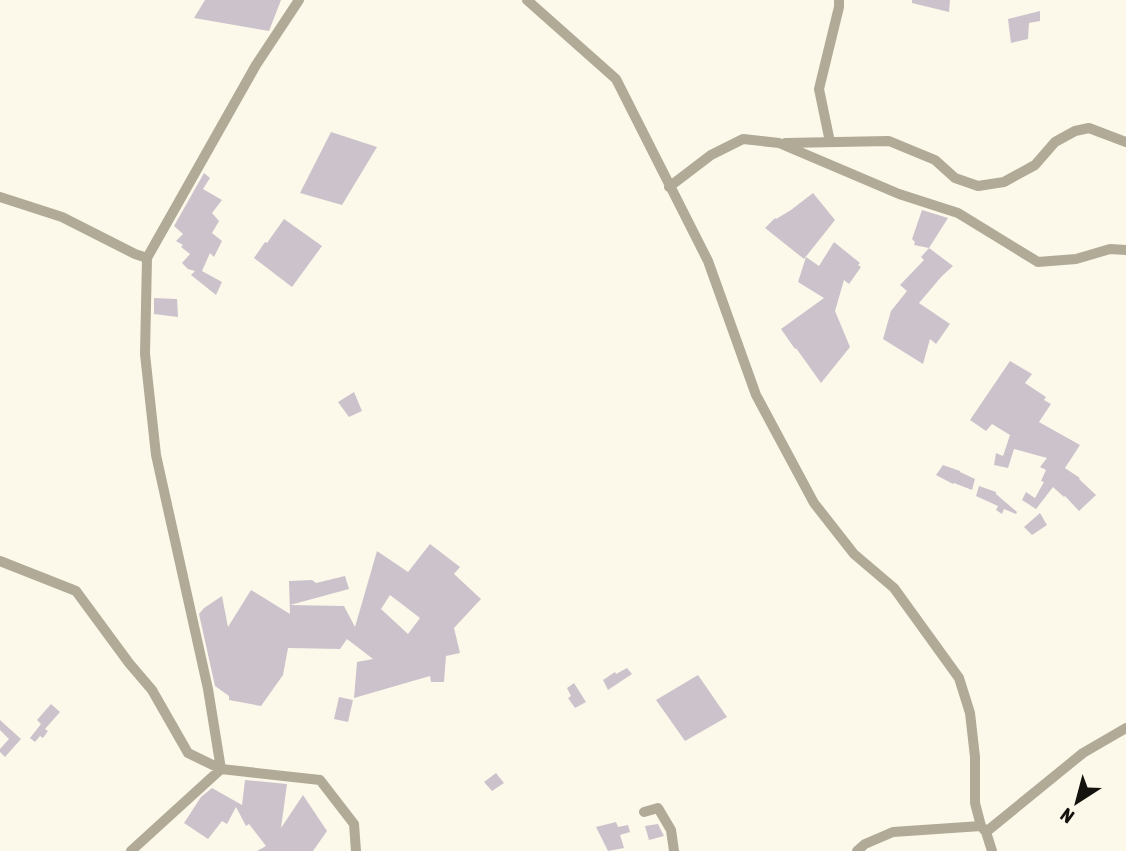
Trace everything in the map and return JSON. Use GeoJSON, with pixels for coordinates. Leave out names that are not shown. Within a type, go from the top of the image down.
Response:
{"type":"FeatureCollection","features":[{"type":"Feature","properties":{"kind":"street"},"geometry":{"type":"LineString","coordinates":[[222,769],[208,689],[156,455],[145,354],[147,258],[256,65],[299,0]]}},
{"type":"Feature","properties":{"kind":"street"},"geometry":{"type":"LineString","coordinates":[[527,0],[616,79],[708,261],[756,395],[814,503],[854,554],[894,588],[959,678],[970,713],[975,757],[975,803],[992,851]]}},
{"type":"Feature","properties":{"kind":"street"},"geometry":{"type":"LineString","coordinates":[[830,142],[820,89],[839,0]]}},
{"type":"Feature","properties":{"kind":"street"},"geometry":{"type":"LineString","coordinates":[[669,187],[711,155],[743,139],[779,143],[890,141],[935,160],[955,178],[978,186],[1004,182],[1035,165],[1055,142],[1075,131],[1089,128],[1126,142]]}},
{"type":"Feature","properties":{"kind":"street"},"geometry":{"type":"LineString","coordinates":[[779,143],[899,194],[958,213],[1038,262],[1076,259],[1110,249],[1126,250]]}},
{"type":"Feature","properties":{"kind":"street"},"geometry":{"type":"LineString","coordinates":[[0,197],[62,217],[147,258]]}},
{"type":"Feature","properties":{"kind":"street"},"geometry":{"type":"LineString","coordinates":[[0,561],[76,591],[128,663],[152,690],[188,753],[222,769],[320,780],[354,824],[356,851]]}},
{"type":"Feature","properties":{"kind":"street"},"geometry":{"type":"LineString","coordinates":[[857,851],[865,844],[893,832],[983,829],[1083,753],[1126,728]]}},
{"type":"Feature","properties":{"kind":"street"},"geometry":{"type":"LineString","coordinates":[[131,851],[222,769]]}},
{"type":"Feature","properties":{"kind":"street"},"geometry":{"type":"LineString","coordinates":[[645,812],[658,808],[671,830],[674,851]]}},
{"type":"Feature","properties":{"kind":"building"},"geometry":{"type":"Polygon","coordinates":[[[205,0],[281,0],[269,31],[194,18],[205,0]]]}},
{"type":"Feature","properties":{"kind":"building"},"geometry":{"type":"Polygon","coordinates":[[[912,0],[950,0],[949,12],[912,3],[912,0]]]}},
{"type":"Feature","properties":{"kind":"building"},"geometry":{"type":"Polygon","coordinates":[[[1040,11],[1040,21],[1029,23],[1028,39],[1011,43],[1008,19],[1040,11]]]}},
{"type":"Feature","properties":{"kind":"building"},"geometry":{"type":"Polygon","coordinates":[[[331,132],[377,147],[342,205],[300,193],[331,132]]]}},
{"type":"Feature","properties":{"kind":"building"},"geometry":{"type":"Polygon","coordinates":[[[204,173],[210,178],[203,189],[222,200],[212,213],[219,221],[212,233],[222,241],[214,257],[210,253],[202,271],[222,282],[216,295],[191,275],[195,271],[182,263],[190,254],[176,241],[183,234],[174,226],[204,173]]]}},
{"type":"Feature","properties":{"kind":"building"},"geometry":{"type":"Polygon","coordinates":[[[813,193],[835,220],[804,259],[765,228],[775,218],[791,210],[813,193]]]}},
{"type":"Feature","properties":{"kind":"building"},"geometry":{"type":"Polygon","coordinates":[[[922,210],[948,218],[929,248],[914,245],[912,239],[922,210]]]}},
{"type":"Feature","properties":{"kind":"building"},"geometry":{"type":"Polygon","coordinates":[[[284,219],[322,246],[292,287],[254,258],[284,219]]]}},
{"type":"Feature","properties":{"kind":"building"},"geometry":{"type":"Polygon","coordinates":[[[834,242],[860,263],[858,265],[861,267],[849,284],[844,280],[835,311],[850,347],[821,383],[781,329],[824,298],[798,282],[806,257],[819,266],[834,242]]]}},
{"type":"Feature","properties":{"kind":"building"},"geometry":{"type":"Polygon","coordinates":[[[929,248],[953,266],[919,303],[950,324],[936,344],[930,339],[923,364],[883,339],[891,311],[907,291],[900,285],[924,260],[921,257],[929,248]]]}},
{"type":"Feature","properties":{"kind":"building"},"geometry":{"type":"Polygon","coordinates":[[[154,298],[177,299],[178,317],[154,314],[154,298]]]}},
{"type":"Feature","properties":{"kind":"building"},"geometry":{"type":"Polygon","coordinates":[[[1010,361],[1032,374],[1025,383],[1046,397],[1044,400],[1051,404],[1039,422],[1080,445],[1065,468],[1080,478],[1096,495],[1079,511],[1053,487],[1036,509],[1022,500],[1026,492],[1035,498],[1044,482],[1041,481],[1046,470],[1040,467],[1047,458],[1014,449],[1008,468],[994,465],[996,453],[1003,456],[1010,435],[992,424],[986,431],[970,420],[1010,361]]]}},
{"type":"Feature","properties":{"kind":"building"},"geometry":{"type":"Polygon","coordinates":[[[354,392],[362,411],[349,417],[338,402],[354,392]]]}},
{"type":"Feature","properties":{"kind":"building"},"geometry":{"type":"Polygon","coordinates":[[[943,465],[975,479],[972,490],[936,475],[943,465]]]}},
{"type":"Feature","properties":{"kind":"building"},"geometry":{"type":"Polygon","coordinates":[[[979,486],[996,492],[1016,514],[1004,509],[1002,514],[996,510],[998,506],[976,496],[979,486]]]}},
{"type":"Feature","properties":{"kind":"building"},"geometry":{"type":"Polygon","coordinates":[[[1040,513],[1047,525],[1032,535],[1024,527],[1040,513]]]}},
{"type":"Feature","properties":{"kind":"building"},"geometry":{"type":"Polygon","coordinates":[[[430,544],[460,567],[454,574],[481,599],[454,628],[460,653],[446,656],[444,682],[431,682],[430,676],[354,698],[357,662],[373,659],[347,639],[340,649],[288,648],[283,675],[261,706],[229,700],[229,696],[215,686],[199,614],[222,596],[228,627],[251,590],[290,614],[289,581],[312,580],[316,583],[345,576],[349,589],[290,605],[344,606],[355,627],[377,551],[408,572],[430,544]],[[390,595],[381,609],[408,634],[420,618],[390,595]]]}},
{"type":"Feature","properties":{"kind":"building"},"geometry":{"type":"Polygon","coordinates":[[[627,668],[632,674],[608,690],[603,680],[627,668]]]}},
{"type":"Feature","properties":{"kind":"building"},"geometry":{"type":"Polygon","coordinates":[[[698,675],[727,717],[685,741],[656,700],[698,675]]]}},
{"type":"Feature","properties":{"kind":"building"},"geometry":{"type":"Polygon","coordinates":[[[574,683],[586,702],[575,708],[568,698],[571,696],[567,688],[574,683]]]}},
{"type":"Feature","properties":{"kind":"building"},"geometry":{"type":"Polygon","coordinates":[[[339,697],[353,700],[348,722],[334,719],[339,697]]]}},
{"type":"Feature","properties":{"kind":"building"},"geometry":{"type":"Polygon","coordinates":[[[51,704],[60,712],[45,729],[48,731],[43,738],[40,736],[35,742],[30,738],[41,724],[37,720],[51,704]]]}},
{"type":"Feature","properties":{"kind":"building"},"geometry":{"type":"Polygon","coordinates":[[[0,720],[21,739],[5,757],[0,749],[9,739],[0,730],[0,720]]]}},
{"type":"Feature","properties":{"kind":"building"},"geometry":{"type":"Polygon","coordinates":[[[496,773],[504,783],[492,791],[484,782],[496,773]]]}},
{"type":"Feature","properties":{"kind":"building"},"geometry":{"type":"Polygon","coordinates":[[[245,780],[287,784],[281,828],[303,795],[327,831],[313,851],[257,851],[266,846],[249,824],[246,826],[236,807],[227,824],[222,821],[208,839],[184,823],[201,797],[212,788],[242,805],[245,780]]]}},
{"type":"Feature","properties":{"kind":"building"},"geometry":{"type":"Polygon","coordinates":[[[616,822],[618,827],[628,825],[630,832],[620,835],[624,848],[608,851],[596,827],[616,822]]]}},
{"type":"Feature","properties":{"kind":"building"},"geometry":{"type":"Polygon","coordinates":[[[658,824],[664,836],[649,840],[645,826],[658,824]]]}}]}
